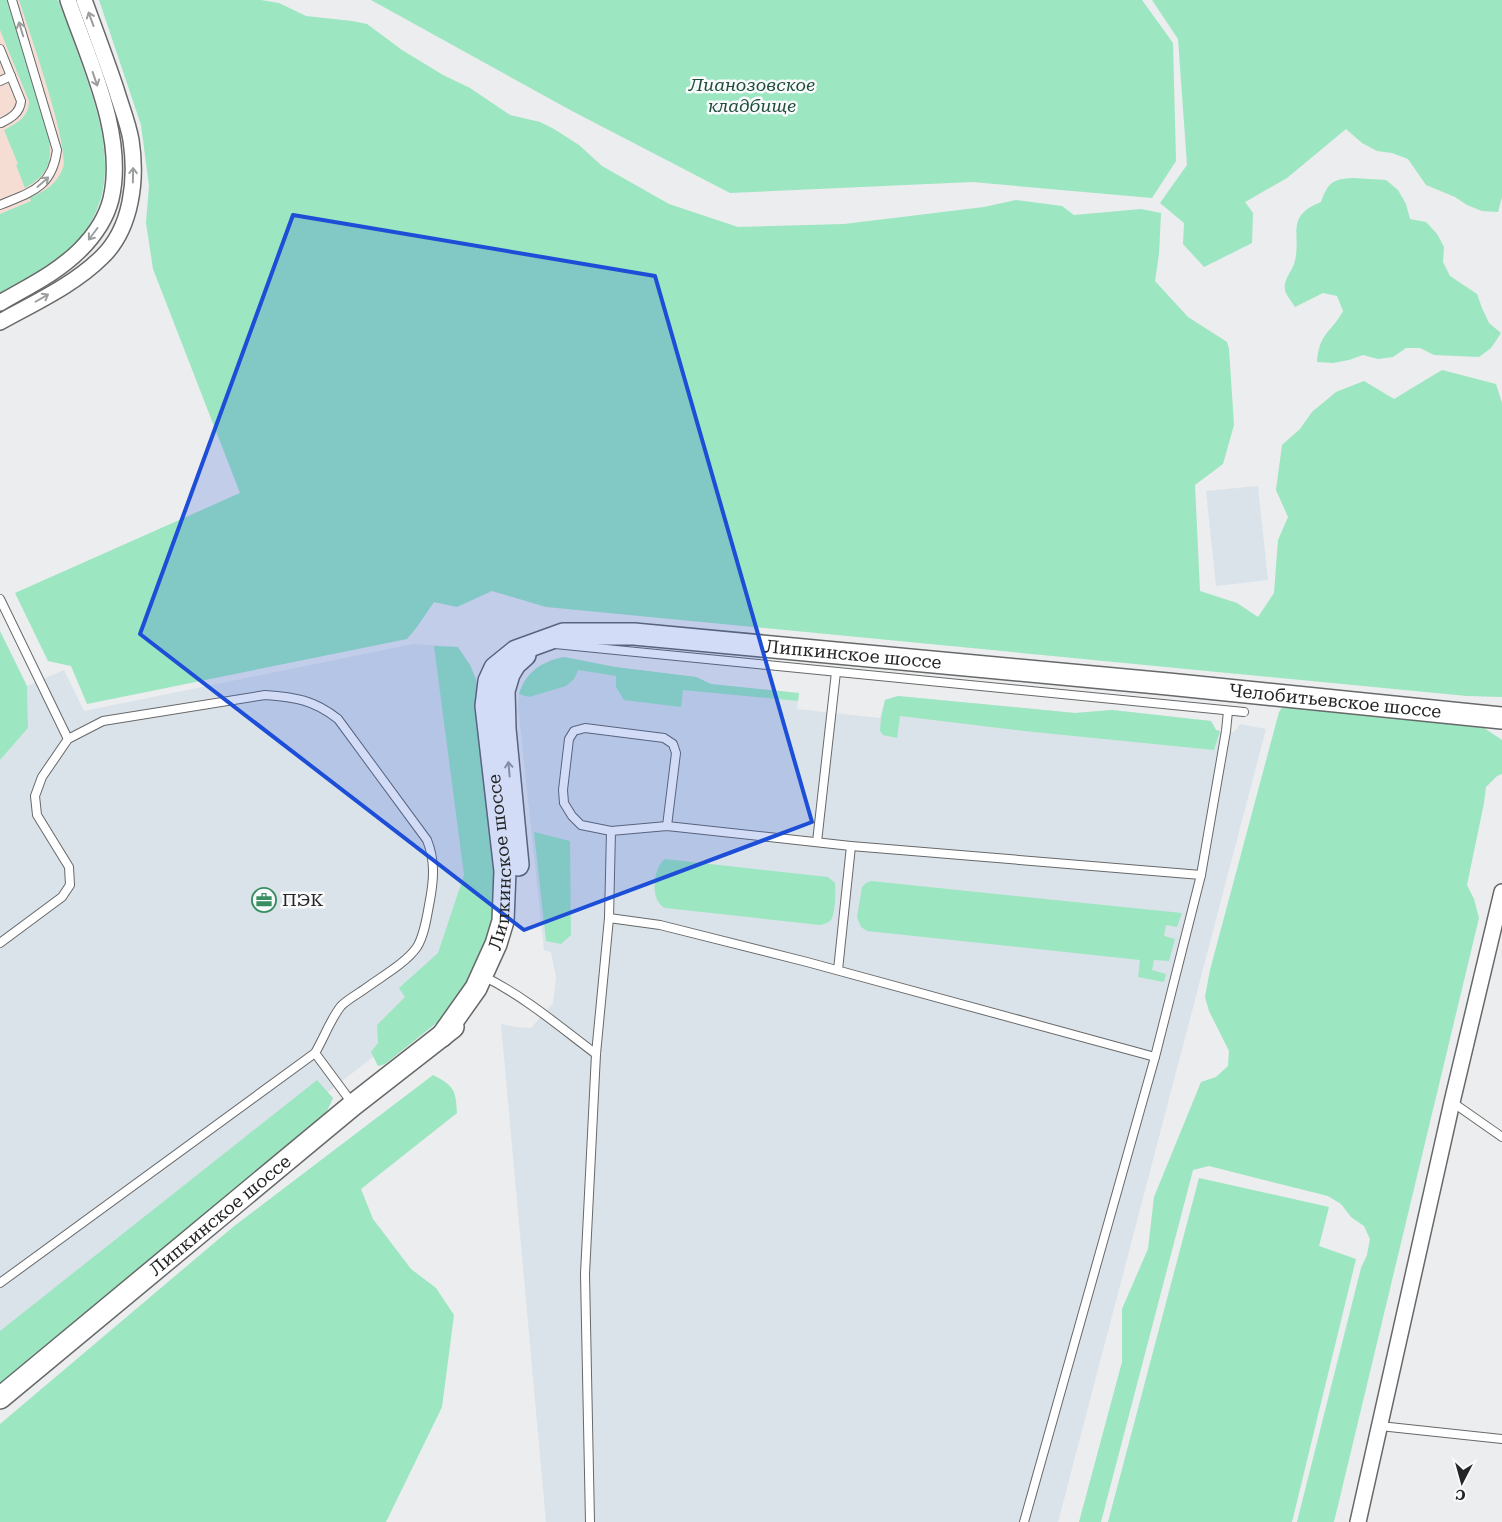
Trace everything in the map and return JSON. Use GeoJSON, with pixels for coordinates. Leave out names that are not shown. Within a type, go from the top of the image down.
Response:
{"type":"FeatureCollection","features":[{"type":"Feature","properties":{"kind":"street"},"geometry":{"type":"LineString","coordinates":[[0,302],[41,280],[79,252],[102,222],[111,200],[115,173],[110,129],[98,84],[68,0]]}},
{"type":"Feature","properties":{"kind":"street"},"geometry":{"type":"LineString","coordinates":[[0,322],[76,278],[103,256],[114,242],[128,211],[134,170],[131,139],[121,104],[84,0]]}},
{"type":"Feature","properties":{"kind":"street","name":"Липкинское шоссе"},"geometry":{"type":"LineString","coordinates":[[489,979],[503,921],[505,871],[486,706],[489,681],[495,668],[516,651],[563,634],[634,634],[1168,684]]}},
{"type":"Feature","properties":{"kind":"street","name":"Липкинское шоссе"},"geometry":{"type":"LineString","coordinates":[[0,1398],[353,1105],[442,1036],[476,988],[489,979],[510,944],[517,910],[518,892],[517,858],[504,714],[504,691],[509,674],[515,664],[540,642]]}},
{"type":"Feature","properties":{"kind":"street"},"geometry":{"type":"LineString","coordinates":[[504,714],[499,692],[505,670],[505,660]]}},
{"type":"Feature","properties":{"kind":"street","name":"Челобитьевское шоссе"},"geometry":{"type":"LineString","coordinates":[[1168,684],[1502,718]]}},
{"type":"Feature","properties":{"kind":"street"},"geometry":{"type":"LineString","coordinates":[[1358,1522],[1452,1102],[1497,935],[1502,892]]}},
{"type":"Feature","properties":{"kind":"lane"},"geometry":{"type":"LineString","coordinates":[[0,205],[29,192],[44,182],[54,168],[57,150],[12,0]]}},
{"type":"Feature","properties":{"kind":"lane"},"geometry":{"type":"LineString","coordinates":[[0,49],[19,95],[20,106],[15,114],[1,123]]}},
{"type":"Feature","properties":{"kind":"lane"},"geometry":{"type":"LineString","coordinates":[[0,81],[11,76]]}},
{"type":"Feature","properties":{"kind":"lane"},"geometry":{"type":"LineString","coordinates":[[0,599],[68,739]]}},
{"type":"Feature","properties":{"kind":"lane"},"geometry":{"type":"LineString","coordinates":[[540,642],[1244,712]]}},
{"type":"Feature","properties":{"kind":"lane"},"geometry":{"type":"LineString","coordinates":[[817,842],[836,672]]}},
{"type":"Feature","properties":{"kind":"lane"},"geometry":{"type":"LineString","coordinates":[[0,943],[62,897],[70,885],[68,867],[37,815],[35,796],[42,776],[68,739],[103,721],[265,695],[288,696],[318,705],[338,719],[427,840],[432,853],[434,868],[432,889],[423,932],[416,948],[404,960],[343,1005],[333,1018],[315,1053],[0,1283]]}},
{"type":"Feature","properties":{"kind":"lane"},"geometry":{"type":"LineString","coordinates":[[1024,1522],[1155,1057],[1201,875],[1228,711]]}},
{"type":"Feature","properties":{"kind":"lane"},"geometry":{"type":"LineString","coordinates":[[667,826],[676,753],[673,744],[664,738],[584,728],[574,731],[569,738],[563,790],[564,803],[580,825],[611,831],[667,826],[851,846],[1201,875]]}},
{"type":"Feature","properties":{"kind":"lane"},"geometry":{"type":"LineString","coordinates":[[590,1522],[585,1274],[596,1054],[609,918],[611,831]]}},
{"type":"Feature","properties":{"kind":"lane"},"geometry":{"type":"LineString","coordinates":[[838,970],[851,846]]}},
{"type":"Feature","properties":{"kind":"lane"},"geometry":{"type":"LineString","coordinates":[[609,918],[660,925],[838,970],[1155,1057]]}},
{"type":"Feature","properties":{"kind":"lane"},"geometry":{"type":"LineString","coordinates":[[489,979],[544,1014],[596,1054]]}},
{"type":"Feature","properties":{"kind":"lane"},"geometry":{"type":"LineString","coordinates":[[315,1053],[353,1105]]}},
{"type":"Feature","properties":{"kind":"lane"},"geometry":{"type":"LineString","coordinates":[[1452,1102],[1502,1137]]}},
{"type":"Feature","properties":{"kind":"lane"},"geometry":{"type":"LineString","coordinates":[[1380,1426],[1502,1439]]}},
{"type":"Feature","properties":{"kind":"highlighted area"},"geometry":{"type":"Polygon","coordinates":[[[293,215],[655,276],[812,822],[524,930],[140,634],[293,215]]]}},
{"type":"Feature","properties":{"kind":"shaded area"},"geometry":{"type":"Polygon","coordinates":[[[0,0],[38,0],[82,200],[0,271],[0,0]]]}},
{"type":"Feature","properties":{"kind":"shaded area"},"geometry":{"type":"Polygon","coordinates":[[[1258,486],[1268,580],[1216,586],[1206,491],[1258,486]]]}},
{"type":"Feature","properties":{"kind":"shaded area"},"geometry":{"type":"Polygon","coordinates":[[[413,644],[458,647],[493,884],[457,993],[338,1084],[0,1356],[0,760],[28,728],[27,686],[64,670],[84,711],[413,644]]]}},
{"type":"Feature","properties":{"kind":"shaded area"},"geometry":{"type":"Polygon","coordinates":[[[564,657],[615,667],[696,677],[711,684],[799,693],[797,709],[880,718],[885,700],[898,696],[1075,713],[1112,710],[1211,721],[1216,730],[1220,731],[1234,732],[1240,724],[1266,729],[1058,1522],[546,1522],[501,1024],[531,1028],[553,1003],[556,977],[551,952],[544,950],[518,706],[523,682],[530,674],[550,660],[564,657]]]}},
{"type":"Feature","properties":{"kind":"green space"},"geometry":{"type":"Polygon","coordinates":[[[0,0],[7,0],[48,132],[50,158],[48,165],[40,177],[25,188],[16,165],[18,164],[4,130],[18,122],[25,115],[29,101],[0,30],[0,0]]]}},
{"type":"Feature","properties":{"kind":"green space"},"geometry":{"type":"Polygon","coordinates":[[[19,0],[58,0],[98,116],[105,164],[103,187],[97,209],[85,231],[67,251],[52,263],[0,293],[0,214],[31,201],[30,198],[54,183],[63,168],[63,156],[55,113],[19,0]]]}},
{"type":"Feature","properties":{"kind":"green space"},"geometry":{"type":"Polygon","coordinates":[[[99,0],[261,0],[279,3],[306,16],[367,24],[402,50],[443,75],[470,88],[510,115],[540,122],[554,129],[579,145],[602,166],[669,204],[738,227],[844,224],[984,207],[1016,200],[1062,206],[1074,215],[1141,209],[1161,213],[1159,254],[1155,281],[1188,317],[1227,342],[1229,349],[1234,425],[1223,464],[1195,485],[1200,591],[1237,603],[1258,617],[1274,593],[1278,540],[1288,517],[1276,490],[1282,445],[1300,429],[1312,412],[1336,392],[1364,381],[1394,399],[1442,370],[1496,384],[1502,403],[1502,697],[1467,696],[546,607],[492,591],[457,607],[434,602],[407,639],[87,704],[71,666],[48,661],[15,593],[240,493],[153,269],[146,223],[149,186],[141,125],[99,0]]]}},
{"type":"Feature","properties":{"kind":"green space","name":"Лианозовское кладбище"},"geometry":{"type":"Polygon","coordinates":[[[371,0],[1142,0],[1173,43],[1176,161],[1152,198],[972,182],[730,193],[572,111],[371,0]]]}},
{"type":"Feature","properties":{"kind":"green space"},"geometry":{"type":"Polygon","coordinates":[[[1152,0],[1502,0],[1502,197],[1498,212],[1482,211],[1426,185],[1408,159],[1392,153],[1377,151],[1362,143],[1346,129],[1287,178],[1245,202],[1253,213],[1252,243],[1204,267],[1183,244],[1184,223],[1160,203],[1187,165],[1178,39],[1152,0]]]}},
{"type":"Feature","properties":{"kind":"green space"},"geometry":{"type":"Polygon","coordinates":[[[1353,178],[1386,180],[1398,190],[1406,204],[1410,219],[1426,222],[1437,234],[1444,247],[1443,262],[1450,276],[1477,294],[1489,323],[1501,333],[1491,348],[1479,357],[1434,355],[1420,348],[1406,348],[1393,357],[1378,359],[1363,355],[1333,363],[1317,362],[1318,352],[1323,339],[1343,311],[1337,296],[1323,293],[1295,307],[1286,292],[1285,283],[1294,264],[1298,221],[1302,214],[1321,202],[1326,190],[1332,183],[1353,178]]]}},
{"type":"Feature","properties":{"kind":"green space"},"geometry":{"type":"Polygon","coordinates":[[[0,631],[27,686],[28,728],[0,760],[0,631]]]}},
{"type":"Feature","properties":{"kind":"green space"},"geometry":{"type":"Polygon","coordinates":[[[434,646],[458,647],[470,665],[476,679],[499,903],[483,959],[444,1017],[385,1064],[378,1066],[371,1052],[378,1043],[377,1025],[405,997],[399,988],[438,953],[464,875],[434,646]]]}},
{"type":"Feature","properties":{"kind":"green space"},"geometry":{"type":"Polygon","coordinates":[[[564,657],[615,667],[696,677],[711,684],[799,693],[798,701],[683,690],[681,707],[624,700],[616,687],[616,676],[578,670],[574,679],[566,686],[529,697],[519,694],[526,679],[536,669],[548,662],[564,657]]]}},
{"type":"Feature","properties":{"kind":"green space"},"geometry":{"type":"Polygon","coordinates":[[[898,696],[1075,713],[1112,710],[1211,721],[1216,730],[1220,731],[1214,750],[1024,731],[900,716],[897,738],[883,735],[880,731],[885,700],[898,696]]]}},
{"type":"Feature","properties":{"kind":"green space"},"geometry":{"type":"Polygon","coordinates":[[[1283,706],[1484,728],[1502,740],[1502,774],[1497,776],[1486,787],[1467,885],[1474,899],[1479,918],[1334,1522],[1297,1522],[1370,1239],[1364,1226],[1351,1217],[1341,1204],[1328,1196],[1209,1166],[1193,1170],[1101,1522],[1079,1522],[1122,1362],[1122,1309],[1148,1249],[1154,1197],[1201,1082],[1216,1077],[1228,1066],[1229,1051],[1209,1011],[1205,997],[1210,970],[1279,712],[1283,706]]]}},
{"type":"Feature","properties":{"kind":"green space"},"geometry":{"type":"Polygon","coordinates":[[[534,832],[570,841],[571,935],[561,944],[546,941],[534,832]]]}},
{"type":"Feature","properties":{"kind":"green space"},"geometry":{"type":"Polygon","coordinates":[[[665,859],[828,877],[835,883],[835,902],[831,920],[820,925],[665,908],[657,899],[654,884],[658,869],[665,859]]]}},
{"type":"Feature","properties":{"kind":"green space"},"geometry":{"type":"Polygon","coordinates":[[[871,881],[1182,913],[1177,927],[1166,925],[1164,936],[1175,939],[1169,961],[1154,960],[1152,970],[1166,974],[1164,982],[1138,977],[1140,960],[867,931],[861,927],[857,917],[862,887],[871,881]]]}},
{"type":"Feature","properties":{"kind":"green space"},"geometry":{"type":"Polygon","coordinates":[[[433,1075],[450,1086],[455,1094],[457,1113],[361,1189],[373,1219],[411,1269],[436,1288],[454,1315],[442,1407],[386,1522],[0,1522],[0,1424],[233,1227],[433,1075]]]}},
{"type":"Feature","properties":{"kind":"green space"},"geometry":{"type":"Polygon","coordinates":[[[317,1080],[333,1098],[327,1111],[317,1123],[0,1385],[0,1331],[317,1080]]]}},
{"type":"Feature","properties":{"kind":"green space"},"geometry":{"type":"Polygon","coordinates":[[[1199,1178],[1329,1207],[1319,1246],[1356,1259],[1292,1522],[1108,1522],[1199,1178]]]}},
{"type":"Feature","properties":{"kind":"place","name":"ПЭК"},"geometry":{"type":"Point","coordinates":[264,900]}}]}
